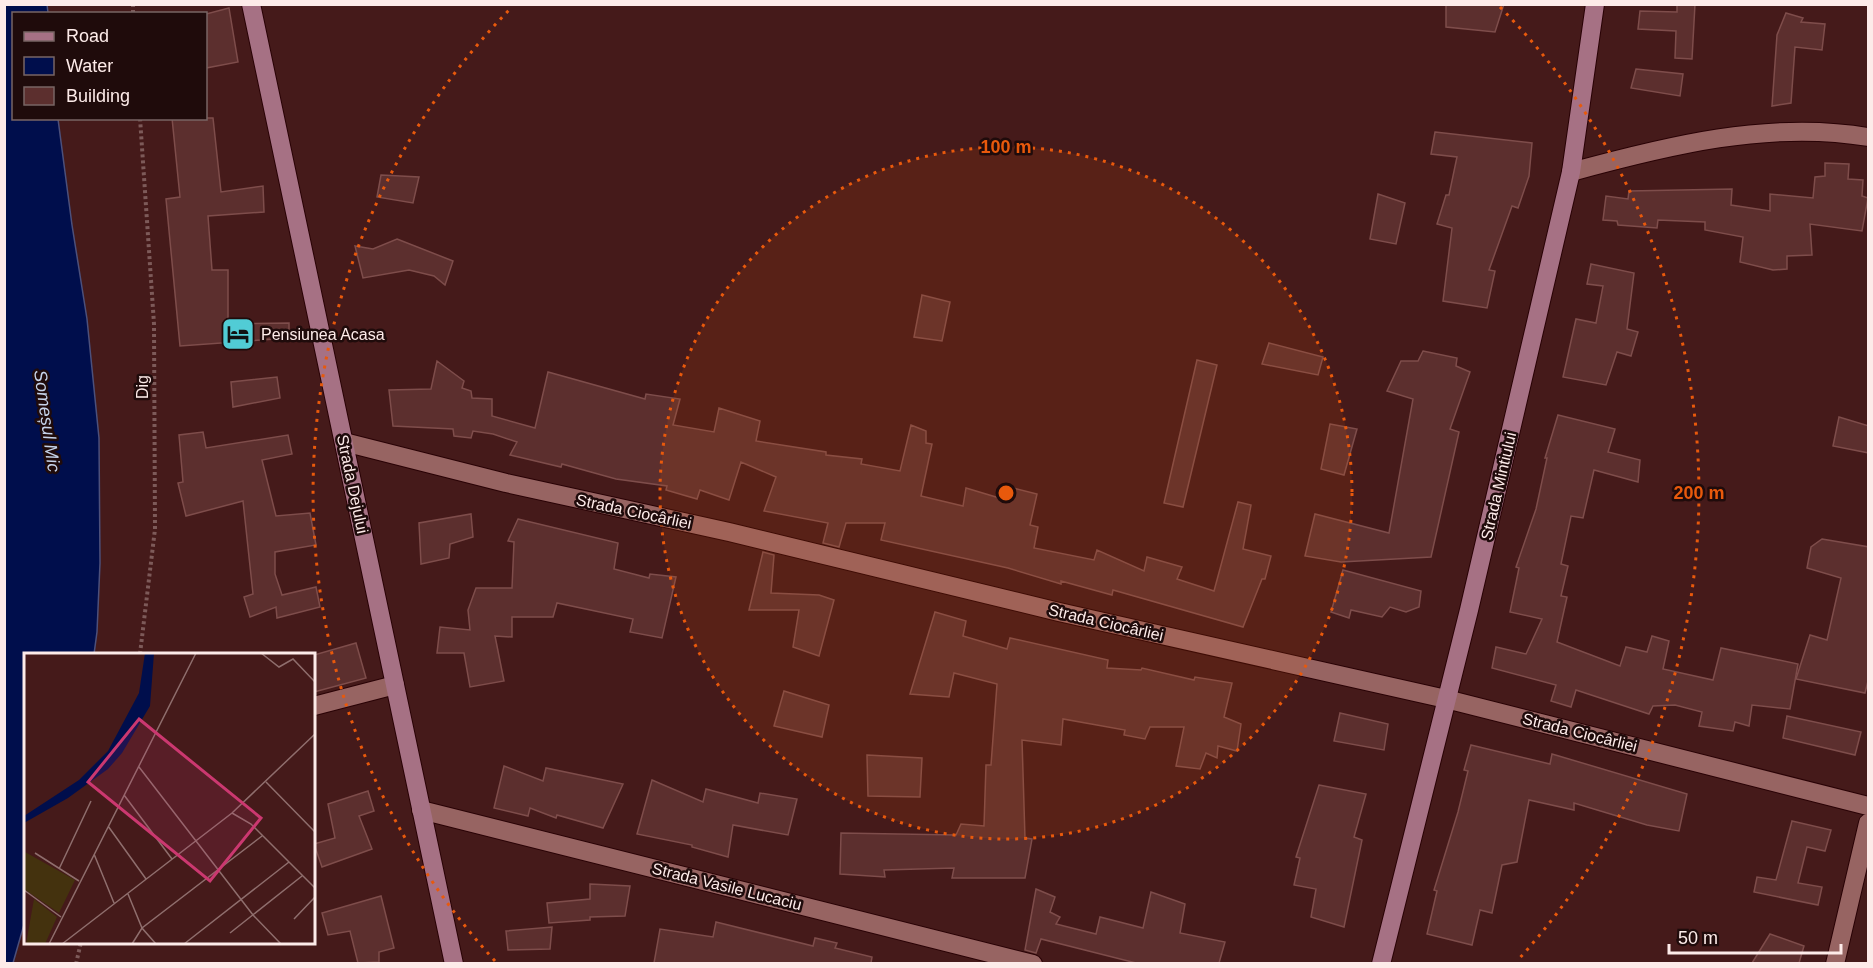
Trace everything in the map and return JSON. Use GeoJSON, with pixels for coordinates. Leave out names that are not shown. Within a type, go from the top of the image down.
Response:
{"type":"FeatureCollection","features":[{"type":"Feature","properties":{"kind":"main road","name":"Strada Dejului"},"geometry":{"type":"LineString","coordinates":[[251,4],[454,963]]}},
{"type":"Feature","properties":{"kind":"main road","name":"Strada Mintiului"},"geometry":{"type":"LineString","coordinates":[[1381,963],[1469,610],[1571,172],[1595,4]]}},
{"type":"Feature","properties":{"kind":"street"},"geometry":{"type":"LineString","coordinates":[[1571,172],[1636,154],[1735,137],[1801,132],[1869,137]]}},
{"type":"Feature","properties":{"kind":"street","name":"Strada Ciocârliei"},"geometry":{"type":"LineString","coordinates":[[344,442],[506,483],[729,532],[1071,615],[1446,699],[1869,806]]}},
{"type":"Feature","properties":{"kind":"street"},"geometry":{"type":"LineString","coordinates":[[315,706],[395,685]]}},
{"type":"Feature","properties":{"kind":"street","name":"Strada Vasile Lucaciu"},"geometry":{"type":"LineString","coordinates":[[421,810],[1033,963]]}},
{"type":"Feature","properties":{"kind":"street"},"geometry":{"type":"LineString","coordinates":[[1835,963],[1869,823]]}},
{"type":"Feature","properties":{"kind":"path","name":"Dig"},"geometry":{"type":"LineString","coordinates":[[140,120],[154,324],[155,529],[140,653]]}},
{"type":"Feature","properties":{"kind":"path"},"geometry":{"type":"LineString","coordinates":[[76,963],[81,944]]}},
{"type":"Feature","properties":{"kind":"water","name":"Someșul Mic"},"geometry":{"type":"Polygon","coordinates":[[[47,4],[48,12],[12,12],[12,120],[58,120],[87,319],[99,438],[100,563],[94,653],[24,653],[24,924],[13,963],[5,964],[4,5],[47,4]]]}},
{"type":"Feature","properties":{"kind":"building"},"geometry":{"type":"Polygon","coordinates":[[[1446,4],[1504,4],[1495,32],[1446,27],[1446,4]]]}},
{"type":"Feature","properties":{"kind":"building"},"geometry":{"type":"Polygon","coordinates":[[[1677,4],[1695,4],[1692,59],[1675,58],[1676,31],[1638,29],[1640,11],[1677,12],[1677,4]]]}},
{"type":"Feature","properties":{"kind":"building"},"geometry":{"type":"Polygon","coordinates":[[[229,8],[238,62],[207,68],[207,14],[229,8]]]}},
{"type":"Feature","properties":{"kind":"building"},"geometry":{"type":"Polygon","coordinates":[[[1786,13],[1803,18],[1801,22],[1825,24],[1822,50],[1795,47],[1791,103],[1772,106],[1777,35],[1786,13]]]}},
{"type":"Feature","properties":{"kind":"building"},"geometry":{"type":"Polygon","coordinates":[[[1636,69],[1683,74],[1680,96],[1631,88],[1636,69]]]}},
{"type":"Feature","properties":{"kind":"building"},"geometry":{"type":"Polygon","coordinates":[[[213,118],[221,192],[263,186],[264,212],[208,216],[212,270],[228,270],[228,324],[289,323],[289,338],[180,346],[166,199],[180,197],[172,120],[213,118]]]}},
{"type":"Feature","properties":{"kind":"building"},"geometry":{"type":"Polygon","coordinates":[[[1435,132],[1532,143],[1529,176],[1518,208],[1512,206],[1489,270],[1495,271],[1487,308],[1443,301],[1452,228],[1437,224],[1446,195],[1449,195],[1457,157],[1431,154],[1435,132]]]}},
{"type":"Feature","properties":{"kind":"building"},"geometry":{"type":"Polygon","coordinates":[[[1825,163],[1849,164],[1848,179],[1863,180],[1862,196],[1868,198],[1862,231],[1810,224],[1812,255],[1787,256],[1787,269],[1773,270],[1740,262],[1743,237],[1705,230],[1705,222],[1658,220],[1657,228],[1618,225],[1617,221],[1603,220],[1606,196],[1628,199],[1629,191],[1732,189],[1731,205],[1770,211],[1770,194],[1813,198],[1815,177],[1825,176],[1825,163]]]}},
{"type":"Feature","properties":{"kind":"building"},"geometry":{"type":"Polygon","coordinates":[[[381,175],[419,177],[413,203],[377,197],[381,175]]]}},
{"type":"Feature","properties":{"kind":"building"},"geometry":{"type":"Polygon","coordinates":[[[1378,194],[1405,203],[1396,244],[1370,239],[1378,194]]]}},
{"type":"Feature","properties":{"kind":"building"},"geometry":{"type":"Polygon","coordinates":[[[397,239],[453,261],[445,285],[434,276],[409,270],[363,278],[355,246],[373,249],[397,239]]]}},
{"type":"Feature","properties":{"kind":"building"},"geometry":{"type":"Polygon","coordinates":[[[1591,264],[1634,273],[1627,329],[1638,332],[1631,356],[1617,352],[1606,385],[1563,377],[1576,319],[1596,323],[1603,286],[1587,284],[1591,264]]]}},
{"type":"Feature","properties":{"kind":"building"},"geometry":{"type":"Polygon","coordinates":[[[922,295],[950,302],[942,341],[914,337],[922,295]]]}},
{"type":"Feature","properties":{"kind":"building"},"geometry":{"type":"Polygon","coordinates":[[[1269,343],[1323,357],[1318,375],[1262,364],[1269,343]]]}},
{"type":"Feature","properties":{"kind":"building"},"geometry":{"type":"Polygon","coordinates":[[[1423,351],[1457,358],[1456,366],[1470,372],[1450,429],[1459,432],[1431,557],[1341,562],[1305,556],[1315,514],[1389,533],[1413,399],[1387,391],[1401,361],[1418,361],[1423,351]]]}},
{"type":"Feature","properties":{"kind":"building"},"geometry":{"type":"Polygon","coordinates":[[[1197,360],[1217,365],[1183,507],[1164,503],[1197,360]]]}},
{"type":"Feature","properties":{"kind":"building"},"geometry":{"type":"Polygon","coordinates":[[[437,361],[464,381],[462,388],[471,391],[472,398],[492,399],[492,416],[535,428],[548,372],[645,399],[646,394],[680,399],[673,425],[714,432],[719,408],[760,421],[756,441],[826,452],[826,455],[862,459],[861,464],[900,471],[911,425],[926,431],[926,443],[932,444],[921,496],[963,506],[966,488],[1006,500],[1009,487],[1037,494],[1030,525],[1038,527],[1034,548],[1094,560],[1097,550],[1144,571],[1147,557],[1182,567],[1177,579],[1214,591],[1238,502],[1251,505],[1243,549],[1271,556],[1265,579],[1262,579],[1243,627],[1113,590],[1112,595],[1061,581],[1061,584],[1008,568],[881,540],[885,523],[846,523],[839,547],[823,543],[828,523],[764,511],[776,477],[741,462],[729,500],[700,490],[697,499],[666,490],[667,486],[616,479],[562,464],[561,467],[510,455],[517,442],[493,434],[473,431],[471,438],[454,436],[453,429],[393,426],[389,390],[431,389],[437,361]]]}},
{"type":"Feature","properties":{"kind":"building"},"geometry":{"type":"Polygon","coordinates":[[[277,377],[280,398],[233,407],[231,382],[277,377]]]}},
{"type":"Feature","properties":{"kind":"building"},"geometry":{"type":"Polygon","coordinates":[[[1558,415],[1615,429],[1608,452],[1640,460],[1638,482],[1594,470],[1583,518],[1571,516],[1561,564],[1568,566],[1561,596],[1567,597],[1557,642],[1620,666],[1626,647],[1647,652],[1652,636],[1669,641],[1663,669],[1713,680],[1721,648],[1798,664],[1790,709],[1752,705],[1749,726],[1735,722],[1733,731],[1699,726],[1702,712],[1675,705],[1653,706],[1649,714],[1576,690],[1571,707],[1551,701],[1556,685],[1492,668],[1496,647],[1526,654],[1542,619],[1510,612],[1519,568],[1516,567],[1536,509],[1547,458],[1545,458],[1558,415]]]}},
{"type":"Feature","properties":{"kind":"building"},"geometry":{"type":"Polygon","coordinates":[[[1839,417],[1869,426],[1869,453],[1833,446],[1839,417]]]}},
{"type":"Feature","properties":{"kind":"building"},"geometry":{"type":"Polygon","coordinates":[[[1330,424],[1357,429],[1344,475],[1321,469],[1330,424]]]}},
{"type":"Feature","properties":{"kind":"building"},"geometry":{"type":"Polygon","coordinates":[[[203,432],[206,448],[288,435],[292,454],[262,460],[276,516],[310,513],[316,545],[275,552],[275,574],[282,595],[316,587],[320,607],[277,618],[276,607],[250,617],[244,597],[253,594],[243,501],[186,516],[178,483],[183,482],[179,435],[203,432]]]}},
{"type":"Feature","properties":{"kind":"building"},"geometry":{"type":"Polygon","coordinates":[[[471,514],[473,537],[450,544],[449,558],[421,564],[419,523],[471,514]]]}},
{"type":"Feature","properties":{"kind":"building"},"geometry":{"type":"Polygon","coordinates":[[[518,519],[618,543],[614,569],[649,578],[650,574],[676,577],[662,638],[630,632],[633,619],[557,603],[553,617],[512,617],[512,637],[495,636],[504,681],[470,687],[464,653],[437,653],[440,627],[470,630],[468,610],[476,588],[512,588],[514,542],[508,541],[518,519]]]}},
{"type":"Feature","properties":{"kind":"building"},"geometry":{"type":"Polygon","coordinates":[[[1822,539],[1869,547],[1869,677],[1865,693],[1796,679],[1810,635],[1827,640],[1841,578],[1807,568],[1811,547],[1822,539]]]}},
{"type":"Feature","properties":{"kind":"building"},"geometry":{"type":"Polygon","coordinates":[[[763,552],[774,555],[771,593],[819,595],[834,600],[819,656],[793,647],[799,610],[749,610],[763,552]]]}},
{"type":"Feature","properties":{"kind":"building"},"geometry":{"type":"Polygon","coordinates":[[[1343,570],[1421,591],[1419,607],[1406,612],[1390,607],[1382,617],[1351,610],[1349,618],[1331,612],[1343,570]]]}},
{"type":"Feature","properties":{"kind":"building"},"geometry":{"type":"Polygon","coordinates":[[[935,612],[966,621],[963,636],[1007,649],[1010,638],[1108,660],[1107,668],[1141,670],[1142,668],[1194,680],[1195,677],[1232,683],[1224,717],[1241,724],[1237,751],[1218,746],[1217,758],[1206,753],[1200,769],[1176,766],[1184,727],[1150,727],[1145,739],[1124,735],[1125,730],[1063,719],[1061,745],[1022,740],[1025,838],[1032,839],[1025,878],[952,878],[954,868],[884,870],[885,877],[840,874],[841,833],[956,835],[961,824],[984,826],[986,765],[991,765],[997,684],[954,673],[949,697],[910,694],[935,612]]]}},
{"type":"Feature","properties":{"kind":"building"},"geometry":{"type":"Polygon","coordinates":[[[356,643],[366,678],[315,692],[315,655],[356,643]]]}},
{"type":"Feature","properties":{"kind":"building"},"geometry":{"type":"Polygon","coordinates":[[[784,691],[829,705],[822,737],[774,726],[784,691]]]}},
{"type":"Feature","properties":{"kind":"building"},"geometry":{"type":"Polygon","coordinates":[[[1340,713],[1388,724],[1384,750],[1334,741],[1340,713]]]}},
{"type":"Feature","properties":{"kind":"building"},"geometry":{"type":"Polygon","coordinates":[[[1787,716],[1861,732],[1855,755],[1783,738],[1787,716]]]}},
{"type":"Feature","properties":{"kind":"building"},"geometry":{"type":"Polygon","coordinates":[[[1471,745],[1550,764],[1552,754],[1687,794],[1679,831],[1647,825],[1574,803],[1574,810],[1529,800],[1517,862],[1502,865],[1492,913],[1480,910],[1472,945],[1427,934],[1437,891],[1434,890],[1458,812],[1468,771],[1464,770],[1471,745]]]}},
{"type":"Feature","properties":{"kind":"building"},"geometry":{"type":"Polygon","coordinates":[[[867,755],[922,758],[920,797],[868,796],[867,755]]]}},
{"type":"Feature","properties":{"kind":"building"},"geometry":{"type":"Polygon","coordinates":[[[504,766],[543,781],[546,768],[623,784],[603,828],[557,815],[556,818],[530,808],[528,816],[494,808],[504,766]]]}},
{"type":"Feature","properties":{"kind":"building"},"geometry":{"type":"Polygon","coordinates":[[[652,780],[703,802],[706,789],[758,803],[760,793],[797,799],[788,835],[733,825],[728,857],[692,847],[692,845],[637,834],[652,780]]]}},
{"type":"Feature","properties":{"kind":"building"},"geometry":{"type":"Polygon","coordinates":[[[1319,785],[1366,794],[1354,837],[1362,840],[1344,927],[1311,917],[1316,889],[1294,885],[1300,858],[1296,857],[1319,785]]]}},
{"type":"Feature","properties":{"kind":"building"},"geometry":{"type":"Polygon","coordinates":[[[368,791],[374,811],[359,816],[372,849],[322,867],[315,844],[335,838],[328,804],[368,791]]]}},
{"type":"Feature","properties":{"kind":"building"},"geometry":{"type":"Polygon","coordinates":[[[1792,821],[1831,830],[1825,851],[1807,847],[1798,883],[1822,887],[1818,905],[1754,892],[1757,877],[1776,880],[1792,821]]]}},
{"type":"Feature","properties":{"kind":"building"},"geometry":{"type":"Polygon","coordinates":[[[590,884],[630,886],[625,916],[590,917],[590,920],[549,923],[547,903],[590,899],[590,884]]]}},
{"type":"Feature","properties":{"kind":"building"},"geometry":{"type":"Polygon","coordinates":[[[1036,889],[1055,897],[1050,912],[1060,917],[1056,924],[1096,934],[1100,917],[1143,928],[1151,892],[1185,904],[1180,933],[1225,942],[1219,963],[1136,963],[1041,939],[1036,953],[1025,950],[1036,889]]]}},
{"type":"Feature","properties":{"kind":"building"},"geometry":{"type":"Polygon","coordinates":[[[381,896],[394,948],[379,952],[379,962],[358,963],[350,931],[328,935],[322,913],[381,896]]]}},
{"type":"Feature","properties":{"kind":"building"},"geometry":{"type":"Polygon","coordinates":[[[716,922],[813,946],[815,938],[837,943],[835,948],[872,957],[871,963],[654,963],[660,929],[713,937],[716,922]]]}},
{"type":"Feature","properties":{"kind":"building"},"geometry":{"type":"Polygon","coordinates":[[[552,927],[550,949],[508,950],[506,931],[552,927]]]}},
{"type":"Feature","properties":{"kind":"building"},"geometry":{"type":"Polygon","coordinates":[[[1770,934],[1804,946],[1799,963],[1752,963],[1770,934]]]}},
{"type":"Feature","properties":{"kind":"place","name":"Pensiunea Acasa"},"geometry":{"type":"Point","coordinates":[238,334]}}]}
